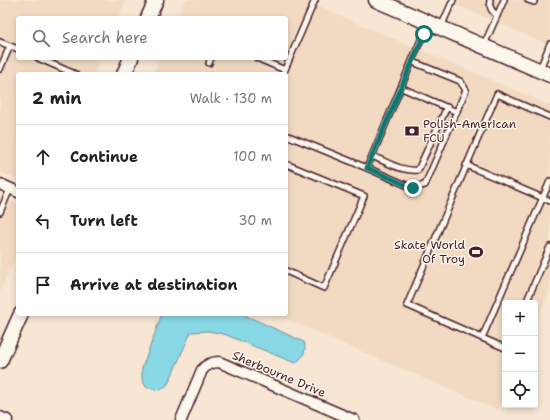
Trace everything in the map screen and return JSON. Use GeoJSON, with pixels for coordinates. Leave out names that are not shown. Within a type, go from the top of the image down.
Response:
{"type":"FeatureCollection","features":[{"type":"Feature","properties":{"kind":"main road"},"geometry":{"type":"LineString","coordinates":[[149,16],[156,0]]}},
{"type":"Feature","properties":{"kind":"main road"},"geometry":{"type":"LineString","coordinates":[[376,0],[545,72]]}},
{"type":"Feature","properties":{"kind":"main road"},"geometry":{"type":"LineString","coordinates":[[125,72],[130,60]]}},
{"type":"Feature","properties":{"kind":"main road"},"geometry":{"type":"LineString","coordinates":[[0,361],[19,316]]}},
{"type":"Feature","properties":{"kind":"street"},"geometry":{"type":"LineString","coordinates":[[0,184],[14,190]]}},
{"type":"Feature","properties":{"kind":"street","name":"Sherbourne Drive"},"geometry":{"type":"LineString","coordinates":[[181,420],[202,370],[208,364],[219,362],[354,420]]}},
{"type":"Feature","properties":{"kind":"street"},"geometry":{"type":"LineString","coordinates":[[0,417],[7,420]]}},
{"type":"Feature","properties":{"kind":"lane"},"geometry":{"type":"LineString","coordinates":[[261,60],[284,72],[315,0]]}},
{"type":"Feature","properties":{"kind":"lane"},"geometry":{"type":"LineString","coordinates":[[367,168],[413,62],[435,25],[453,0]]}},
{"type":"Feature","properties":{"kind":"lane"},"geometry":{"type":"LineString","coordinates":[[490,0],[489,5],[491,10],[497,16]]}},
{"type":"Feature","properties":{"kind":"lane"},"geometry":{"type":"LineString","coordinates":[[484,46],[504,0]]}},
{"type":"Feature","properties":{"kind":"lane"},"geometry":{"type":"LineString","coordinates":[[528,0],[534,2]]}},
{"type":"Feature","properties":{"kind":"lane"},"geometry":{"type":"LineString","coordinates":[[0,42],[16,48]]}},
{"type":"Feature","properties":{"kind":"lane"},"geometry":{"type":"LineString","coordinates":[[545,72],[550,44]]}},
{"type":"Feature","properties":{"kind":"lane"},"geometry":{"type":"LineString","coordinates":[[0,69],[10,46]]}},
{"type":"Feature","properties":{"kind":"lane"},"geometry":{"type":"LineString","coordinates":[[43,60],[70,72]]}},
{"type":"Feature","properties":{"kind":"lane"},"geometry":{"type":"LineString","coordinates":[[288,136],[413,188],[425,185],[466,90],[460,81],[413,62]]}},
{"type":"Feature","properties":{"kind":"lane"},"geometry":{"type":"LineString","coordinates":[[402,88],[457,112]]}},
{"type":"Feature","properties":{"kind":"lane"},"geometry":{"type":"LineString","coordinates":[[502,347],[407,305],[497,94],[550,118]]}},
{"type":"Feature","properties":{"kind":"lane"},"geometry":{"type":"LineString","coordinates":[[372,156],[404,170],[418,170],[447,107]]}},
{"type":"Feature","properties":{"kind":"lane"},"geometry":{"type":"LineString","coordinates":[[288,165],[364,196],[324,288],[288,272]]}},
{"type":"Feature","properties":{"kind":"lane"},"geometry":{"type":"LineString","coordinates":[[466,165],[550,202]]}},
{"type":"Feature","properties":{"kind":"lane"},"geometry":{"type":"LineString","coordinates":[[482,338],[550,181]]}},
{"type":"Feature","properties":{"kind":"lane"},"geometry":{"type":"LineString","coordinates":[[0,212],[14,190]]}},
{"type":"Feature","properties":{"kind":"lane"},"geometry":{"type":"LineString","coordinates":[[527,300],[550,248]]}},
{"type":"Feature","properties":{"kind":"shaded area"},"geometry":{"type":"Polygon","coordinates":[[[0,0],[126,0],[119,16],[16,16],[16,60],[100,60],[95,72],[16,72],[16,179],[0,172],[0,0]]]}},
{"type":"Feature","properties":{"kind":"shaded area"},"geometry":{"type":"Polygon","coordinates":[[[185,0],[303,0],[550,105],[550,290],[538,317],[538,300],[502,300],[502,400],[498,410],[279,316],[288,316],[288,72],[154,72],[159,60],[288,60],[288,16],[178,16],[185,0]]]}},
{"type":"Feature","properties":{"kind":"shaded area"},"geometry":{"type":"Polygon","coordinates":[[[444,0],[550,0],[550,46],[487,18],[444,0]]]}},
{"type":"Feature","properties":{"kind":"shaded area"},"geometry":{"type":"Polygon","coordinates":[[[0,196],[16,203],[16,255],[0,292],[0,196]]]}},
{"type":"Feature","properties":{"kind":"water"},"geometry":{"type":"Polygon","coordinates":[[[161,316],[246,316],[304,342],[305,345],[305,351],[302,357],[295,363],[224,334],[208,331],[191,332],[168,384],[161,390],[146,387],[142,379],[142,368],[161,316]]]}},
{"type":"Feature","properties":{"kind":"place","name":"Polish-American FCU"},"geometry":{"type":"Point","coordinates":[412,131]}},
{"type":"Feature","properties":{"kind":"place","name":"Skate World Of Troy"},"geometry":{"type":"Point","coordinates":[476,252]}},
{"type":"Feature","properties":{"kind":"route"},"geometry":{"type":"LineString","coordinates":[[413,188],[367,168],[424,34]]}}]}
